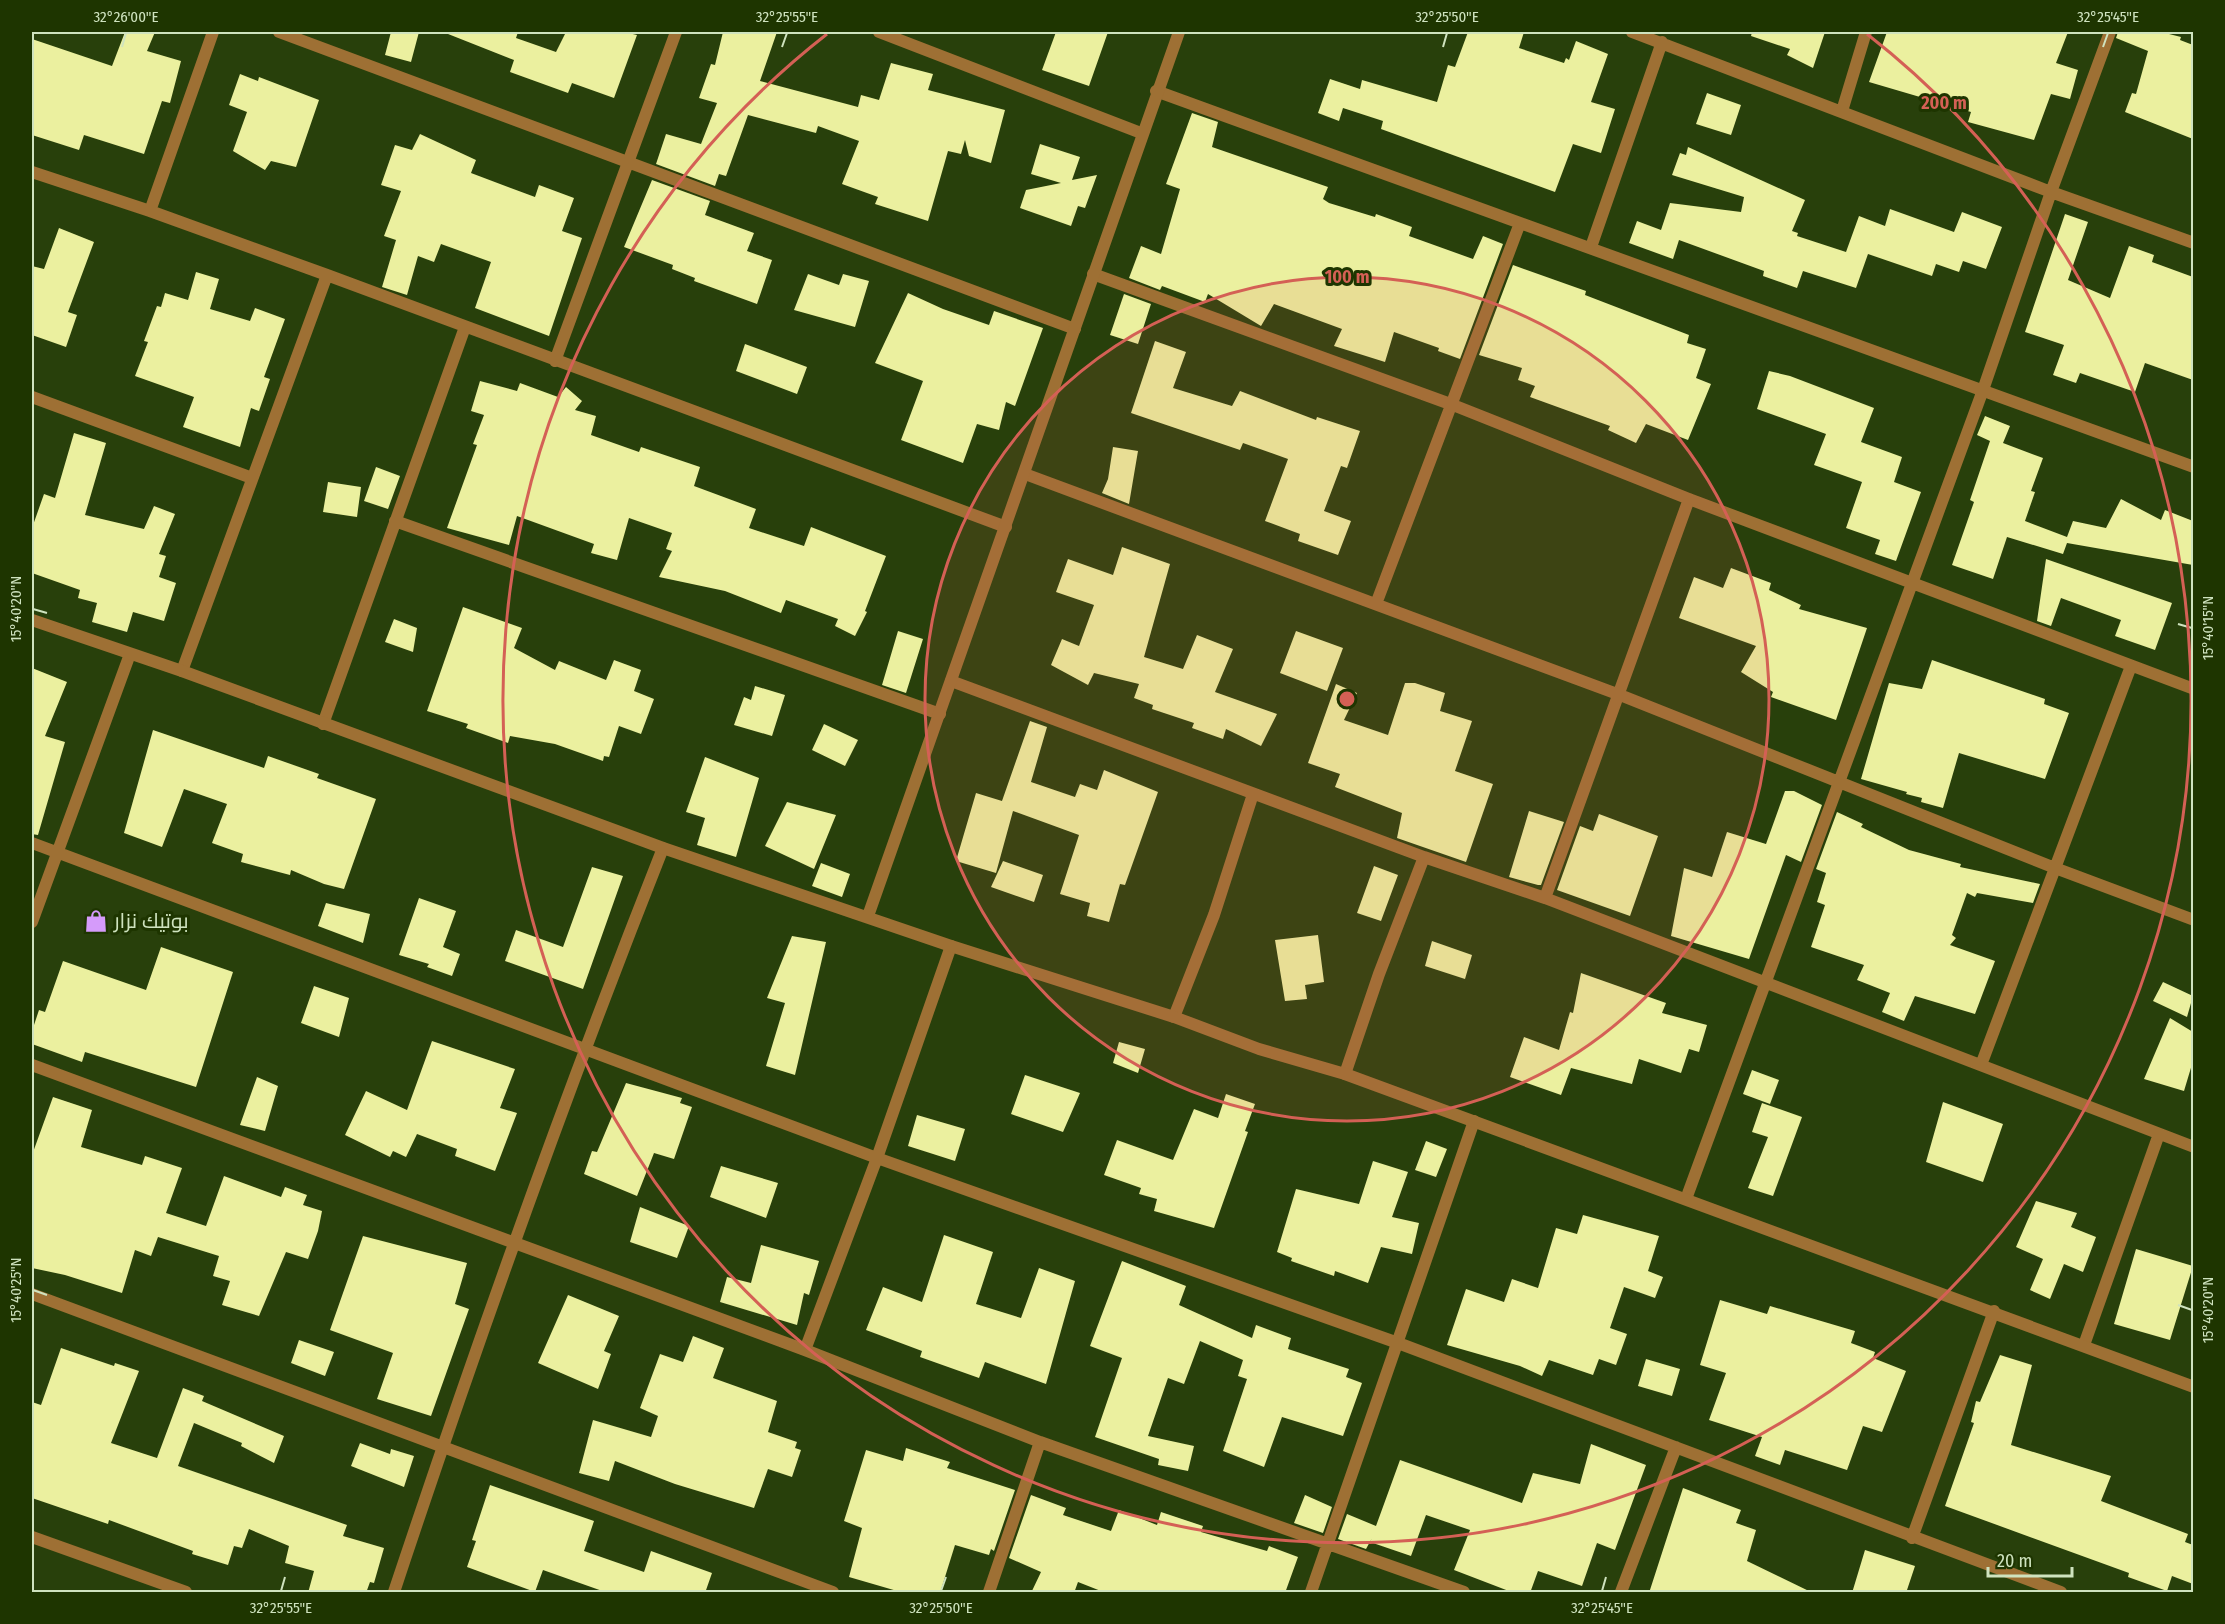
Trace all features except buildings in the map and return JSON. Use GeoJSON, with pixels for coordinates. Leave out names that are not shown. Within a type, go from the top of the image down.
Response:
{"type":"FeatureCollection","features":[{"type":"Feature","properties":{"kind":"street"},"geometry":{"type":"LineString","coordinates":[[150,211],[213,32]]}},
{"type":"Feature","properties":{"kind":"street"},"geometry":{"type":"LineString","coordinates":[[279,32],[1075,329]]}},
{"type":"Feature","properties":{"kind":"street"},"geometry":{"type":"LineString","coordinates":[[555,361],[626,162],[676,32]]}},
{"type":"Feature","properties":{"kind":"street"},"geometry":{"type":"LineString","coordinates":[[879,32],[1141,133]]}},
{"type":"Feature","properties":{"kind":"street"},"geometry":{"type":"LineString","coordinates":[[868,916],[1025,474],[1141,133],[1179,32]]}},
{"type":"Feature","properties":{"kind":"street"},"geometry":{"type":"LineString","coordinates":[[1632,32],[2051,192],[2193,243]]}},
{"type":"Feature","properties":{"kind":"street"},"geometry":{"type":"LineString","coordinates":[[1842,111],[1866,32]]}},
{"type":"Feature","properties":{"kind":"street"},"geometry":{"type":"LineString","coordinates":[[1686,1199],[1983,390],[2051,192],[2110,32]]}},
{"type":"Feature","properties":{"kind":"street"},"geometry":{"type":"LineString","coordinates":[[1591,247],[1662,42]]}},
{"type":"Feature","properties":{"kind":"street"},"geometry":{"type":"LineString","coordinates":[[1156,91],[2193,466]]}},
{"type":"Feature","properties":{"kind":"street"},"geometry":{"type":"LineString","coordinates":[[32,172],[150,211],[327,275],[1006,527]]}},
{"type":"Feature","properties":{"kind":"street"},"geometry":{"type":"LineString","coordinates":[[1376,604],[1520,223]]}},
{"type":"Feature","properties":{"kind":"street"},"geometry":{"type":"LineString","coordinates":[[1093,274],[1453,405],[1689,499],[1912,581],[2193,689]]}},
{"type":"Feature","properties":{"kind":"street"},"geometry":{"type":"LineString","coordinates":[[182,671],[327,275]]}},
{"type":"Feature","properties":{"kind":"street"},"geometry":{"type":"LineString","coordinates":[[323,724],[465,327]]}},
{"type":"Feature","properties":{"kind":"street"},"geometry":{"type":"LineString","coordinates":[[32,397],[252,478]]}},
{"type":"Feature","properties":{"kind":"street"},"geometry":{"type":"LineString","coordinates":[[1025,474],[1620,695],[2055,868],[2193,920]]}},
{"type":"Feature","properties":{"kind":"street"},"geometry":{"type":"LineString","coordinates":[[1545,898],[1689,499]]}},
{"type":"Feature","properties":{"kind":"street"},"geometry":{"type":"LineString","coordinates":[[394,521],[940,714]]}},
{"type":"Feature","properties":{"kind":"street"},"geometry":{"type":"LineString","coordinates":[[32,620],[182,671],[663,848],[951,946],[1174,1017],[1259,1049],[1345,1074],[1994,1311],[2193,1387]]}},
{"type":"Feature","properties":{"kind":"street"},"geometry":{"type":"LineString","coordinates":[[32,922],[130,654]]}},
{"type":"Feature","properties":{"kind":"street"},"geometry":{"type":"LineString","coordinates":[[1981,1065],[2131,666]]}},
{"type":"Feature","properties":{"kind":"street"},"geometry":{"type":"LineString","coordinates":[[951,681],[1424,857],[1545,898],[2193,1147]]}},
{"type":"Feature","properties":{"kind":"street"},"geometry":{"type":"LineString","coordinates":[[1174,1017],[1214,915],[1253,794]]}},
{"type":"Feature","properties":{"kind":"street"},"geometry":{"type":"LineString","coordinates":[[32,843],[585,1047],[877,1158],[1398,1342],[2061,1593]]}},
{"type":"Feature","properties":{"kind":"street"},"geometry":{"type":"LineString","coordinates":[[394,1593],[443,1447],[585,1047],[663,848]]}},
{"type":"Feature","properties":{"kind":"street"},"geometry":{"type":"LineString","coordinates":[[1345,1074],[1379,974],[1424,857]]}},
{"type":"Feature","properties":{"kind":"street"},"geometry":{"type":"LineString","coordinates":[[805,1350],[877,1158],[951,946]]}},
{"type":"Feature","properties":{"kind":"street"},"geometry":{"type":"LineString","coordinates":[[32,1065],[805,1350],[1040,1442],[1329,1543],[1464,1593]]}},
{"type":"Feature","properties":{"kind":"street"},"geometry":{"type":"LineString","coordinates":[[1311,1593],[1474,1120]]}},
{"type":"Feature","properties":{"kind":"street"},"geometry":{"type":"LineString","coordinates":[[2084,1345],[2159,1134]]}},
{"type":"Feature","properties":{"kind":"street"},"geometry":{"type":"LineString","coordinates":[[32,1294],[832,1593]]}},
{"type":"Feature","properties":{"kind":"street"},"geometry":{"type":"LineString","coordinates":[[1912,1538],[1994,1311]]}},
{"type":"Feature","properties":{"kind":"street"},"geometry":{"type":"LineString","coordinates":[[988,1593],[1040,1442]]}},
{"type":"Feature","properties":{"kind":"street"},"geometry":{"type":"LineString","coordinates":[[1621,1593],[1676,1447]]}},
{"type":"Feature","properties":{"kind":"street"},"geometry":{"type":"LineString","coordinates":[[32,1537],[179,1591]]}},
{"type":"Feature","properties":{"kind":"place","name":"بوتيك نزار"},"geometry":{"type":"Point","coordinates":[96,921]}}]}
